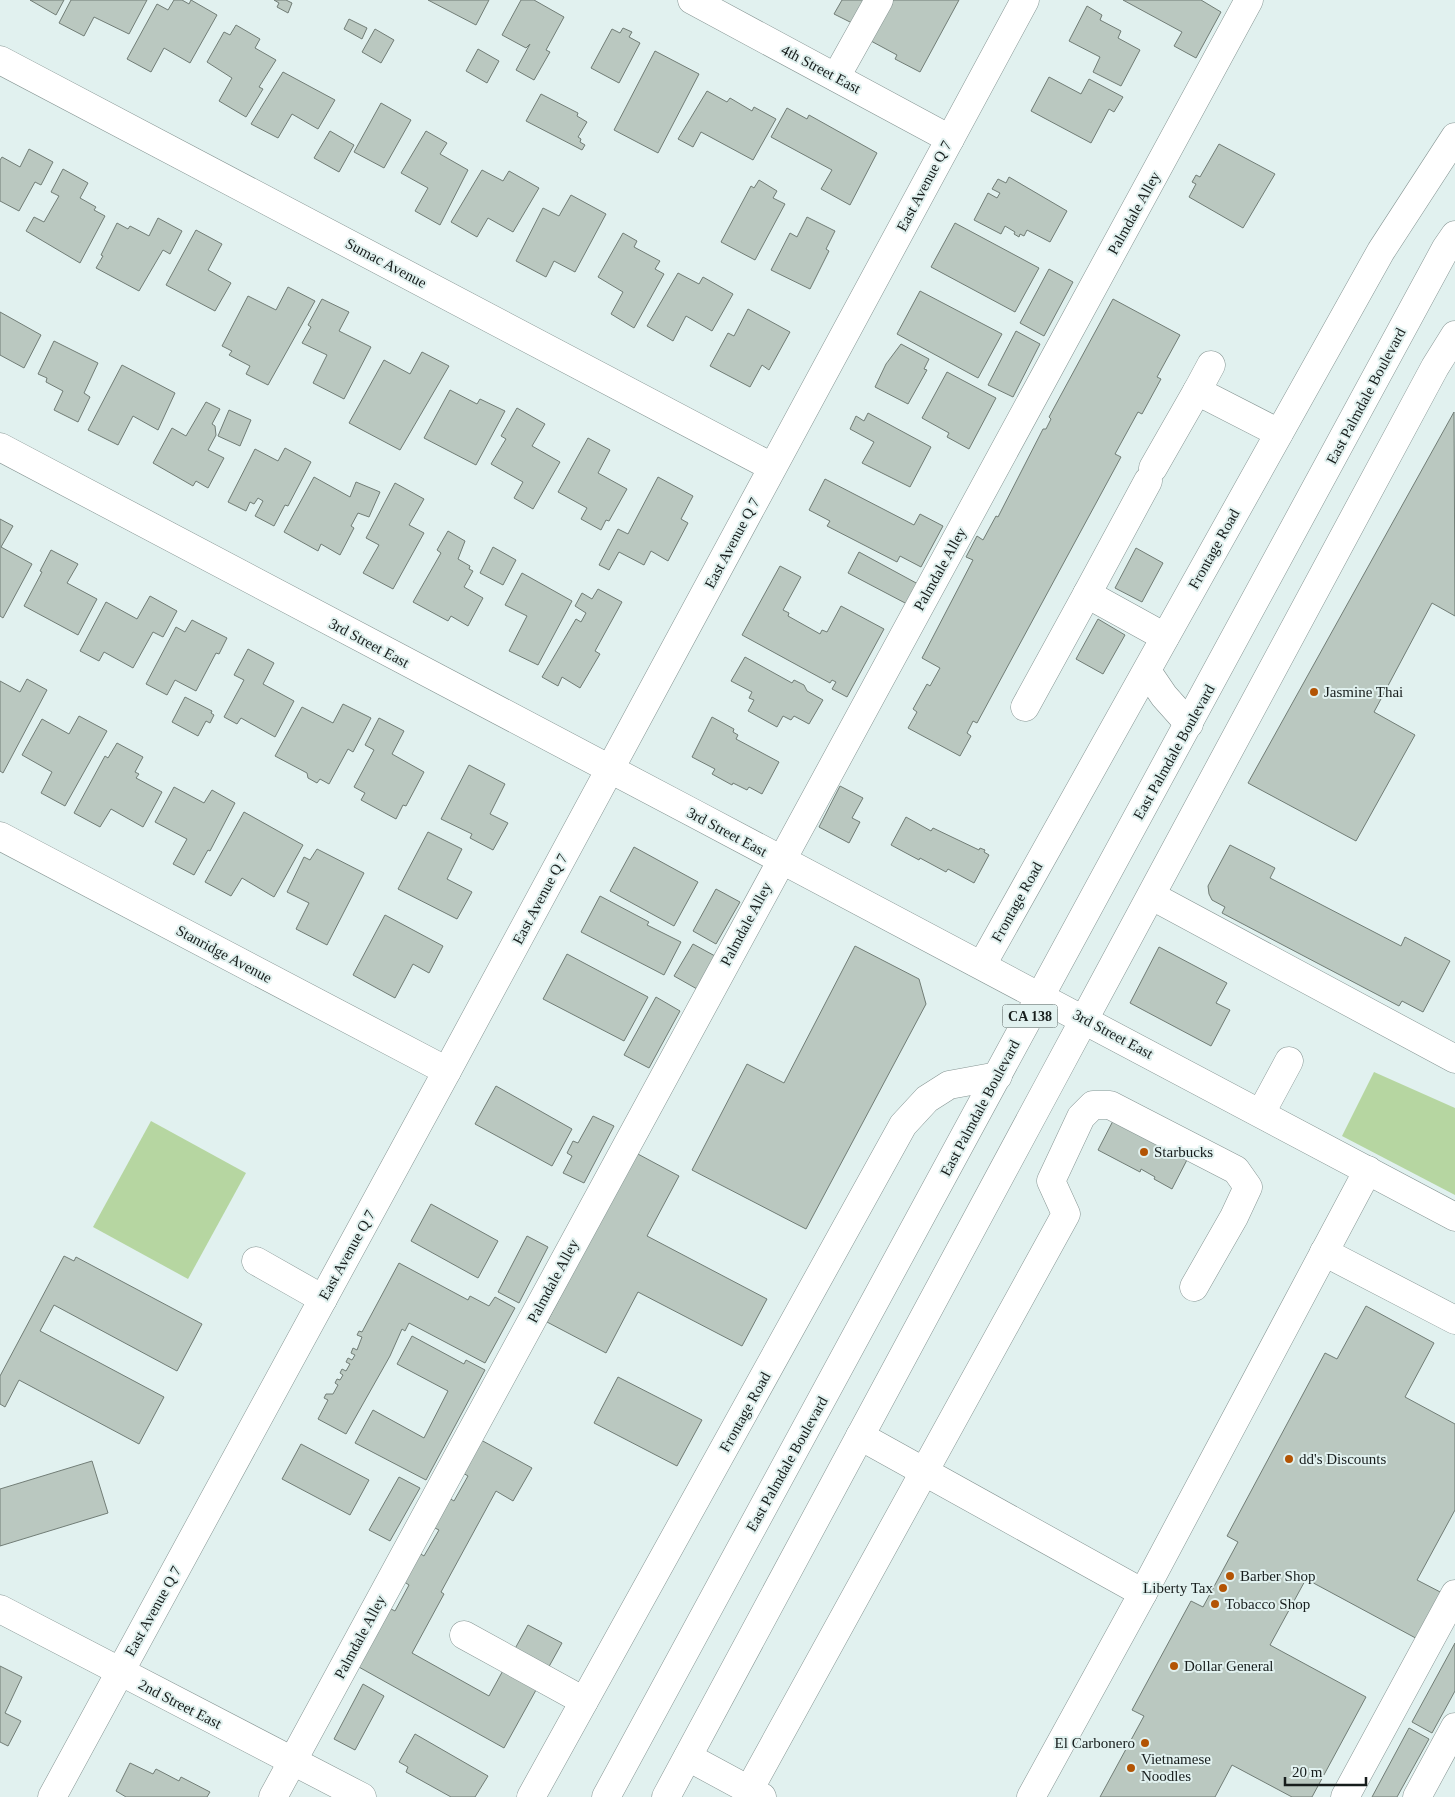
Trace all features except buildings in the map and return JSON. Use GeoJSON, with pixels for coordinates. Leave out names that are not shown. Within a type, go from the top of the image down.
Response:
{"type":"FeatureCollection","features":[{"type":"Feature","properties":{"kind":"main road","name":"4th Street East"},"geometry":{"type":"LineString","coordinates":[[692,0],[950,139]]}},
{"type":"Feature","properties":{"kind":"main road"},"geometry":{"type":"LineString","coordinates":[[836,77],[880,0]]}},
{"type":"Feature","properties":{"kind":"main road","name":"East Avenue Q 7"},"geometry":{"type":"LineString","coordinates":[[52,1797],[610,770],[1025,0]]}},
{"type":"Feature","properties":{"kind":"main road","name":"Palmdale Alley"},"geometry":{"type":"LineString","coordinates":[[274,1797],[1250,0]]}},
{"type":"Feature","properties":{"kind":"main road","name":"Sumac Avenue"},"geometry":{"type":"LineString","coordinates":[[0,60],[772,467]]}},
{"type":"Feature","properties":{"kind":"main road","name":"Frontage Road"},"geometry":{"type":"LineString","coordinates":[[982,965],[1381,251],[1455,137]]}},
{"type":"Feature","properties":{"kind":"main road","name":"East Palmdale Boulevard"},"geometry":{"type":"LineString","coordinates":[[606,1797],[1441,257],[1455,235]]}},
{"type":"Feature","properties":{"kind":"main road","name":"CA 138"},"geometry":{"type":"LineString","coordinates":[[666,1797],[1435,367],[1455,335]]}},
{"type":"Feature","properties":{"kind":"main road"},"geometry":{"type":"LineString","coordinates":[[1025,707],[1211,365]]}},
{"type":"Feature","properties":{"kind":"main road"},"geometry":{"type":"LineString","coordinates":[[1197,390],[1279,433]]}},
{"type":"Feature","properties":{"kind":"main road","name":"3rd Street East"},"geometry":{"type":"LineString","coordinates":[[0,447],[781,861],[1041,996],[1455,1217]]}},
{"type":"Feature","properties":{"kind":"main road"},"geometry":{"type":"LineString","coordinates":[[1087,594],[1165,637]]}},
{"type":"Feature","properties":{"kind":"main road"},"geometry":{"type":"LineString","coordinates":[[1147,671],[1164,696],[1189,724]]}},
{"type":"Feature","properties":{"kind":"main road","name":"Stanridge Avenue"},"geometry":{"type":"LineString","coordinates":[[0,836],[447,1071]]}},
{"type":"Feature","properties":{"kind":"main road"},"geometry":{"type":"LineString","coordinates":[[1152,896],[1455,1059]]}},
{"type":"Feature","properties":{"kind":"main road"},"geometry":{"type":"LineString","coordinates":[[1261,1113],[1289,1061]]}},
{"type":"Feature","properties":{"kind":"main road","name":"Frontage Road"},"geometry":{"type":"LineString","coordinates":[[531,1797],[903,1125],[927,1099],[949,1085],[998,1076]]}},
{"type":"Feature","properties":{"kind":"main road"},"geometry":{"type":"LineString","coordinates":[[688,1757],[756,1793],[924,1471],[1066,1214],[1051,1181],[1081,1117],[1093,1106],[1110,1105],[1236,1170],[1248,1188],[1234,1217],[1194,1287]]}},
{"type":"Feature","properties":{"kind":"main road"},"geometry":{"type":"LineString","coordinates":[[1031,1797],[1143,1593],[1368,1170]]}},
{"type":"Feature","properties":{"kind":"main road"},"geometry":{"type":"LineString","coordinates":[[1324,1252],[1455,1320]]}},
{"type":"Feature","properties":{"kind":"main road"},"geometry":{"type":"LineString","coordinates":[[256,1261],[323,1298]]}},
{"type":"Feature","properties":{"kind":"main road"},"geometry":{"type":"LineString","coordinates":[[860,1436],[1143,1593]]}},
{"type":"Feature","properties":{"kind":"main road"},"geometry":{"type":"LineString","coordinates":[[1345,1797],[1455,1594]]}},
{"type":"Feature","properties":{"kind":"main road","name":"2nd Street East"},"geometry":{"type":"LineString","coordinates":[[0,1609],[293,1762],[331,1790],[362,1797]]}},
{"type":"Feature","properties":{"kind":"main road"},"geometry":{"type":"LineString","coordinates":[[464,1635],[584,1701]]}},
{"type":"Feature","properties":{"kind":"main road"},"geometry":{"type":"LineString","coordinates":[[1417,1797],[1455,1727]]}},
{"type":"Feature","properties":{"kind":"green space"},"geometry":{"type":"Polygon","coordinates":[[[1374,1072],[1455,1108],[1455,1195],[1342,1136],[1374,1072]]]}},
{"type":"Feature","properties":{"kind":"green space"},"geometry":{"type":"Polygon","coordinates":[[[151,1121],[246,1173],[188,1279],[93,1227],[151,1121]]]}},
{"type":"Feature","properties":{"kind":"place","name":"Jasmine Thai"},"geometry":{"type":"Point","coordinates":[1314,692]}},
{"type":"Feature","properties":{"kind":"place","name":"Starbucks"},"geometry":{"type":"Point","coordinates":[1144,1152]}},
{"type":"Feature","properties":{"kind":"place","name":"dd's Discounts"},"geometry":{"type":"Point","coordinates":[1289,1459]}},
{"type":"Feature","properties":{"kind":"place","name":"Barber Shop"},"geometry":{"type":"Point","coordinates":[1230,1576]}},
{"type":"Feature","properties":{"kind":"place","name":"Liberty Tax"},"geometry":{"type":"Point","coordinates":[1223,1588]}},
{"type":"Feature","properties":{"kind":"place","name":"Tobacco Shop"},"geometry":{"type":"Point","coordinates":[1215,1604]}},
{"type":"Feature","properties":{"kind":"place","name":"Dollar General"},"geometry":{"type":"Point","coordinates":[1174,1666]}},
{"type":"Feature","properties":{"kind":"place","name":"El Carbonero"},"geometry":{"type":"Point","coordinates":[1145,1743]}},
{"type":"Feature","properties":{"kind":"place","name":"Vietnamese Noodles"},"geometry":{"type":"Point","coordinates":[1131,1768]}}]}
